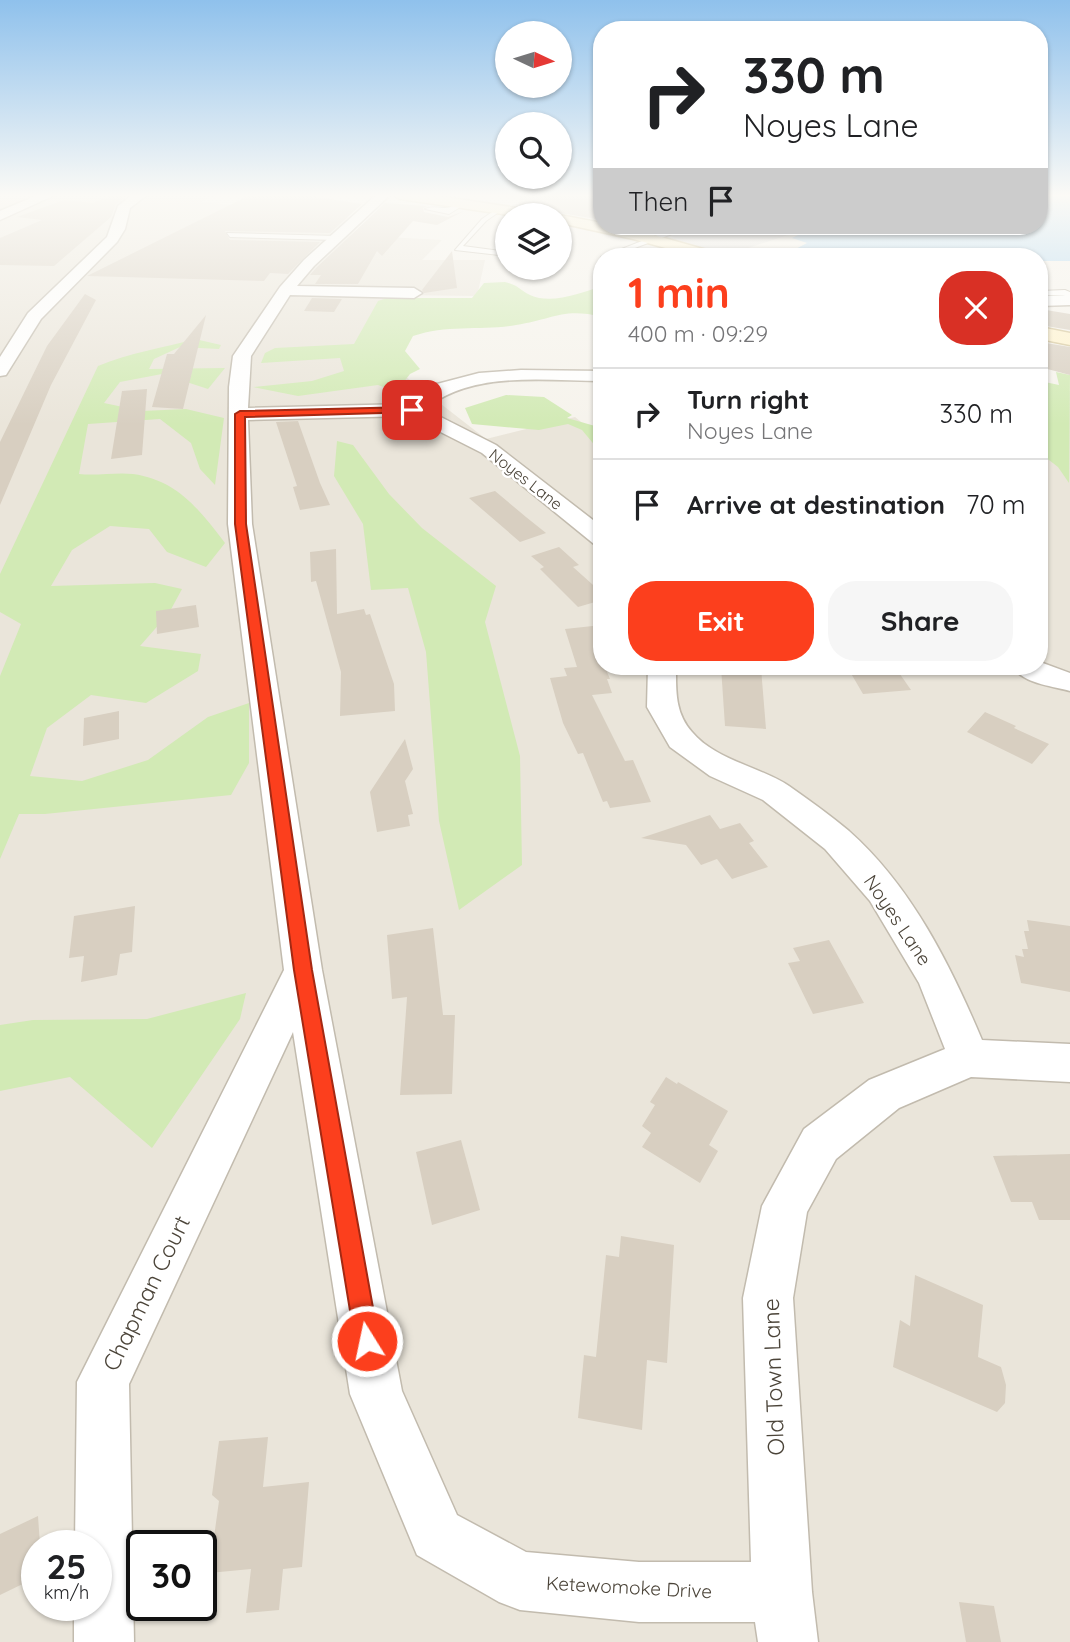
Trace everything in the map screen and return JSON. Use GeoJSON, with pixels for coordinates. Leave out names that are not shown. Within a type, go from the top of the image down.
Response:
{"type":"FeatureCollection","features":[{"type":"Feature","properties":{"kind":"street"},"geometry":{"type":"LineString","coordinates":[[0,371],[34,316],[79,272]]}},
{"type":"Feature","properties":{"kind":"street","name":"Ketewomoke Drive"},"geometry":{"type":"LineString","coordinates":[[303,272],[285,290],[242,356],[238,387],[240,524],[303,970],[376,1394],[437,1535],[520,1581],[639,1592],[782,1592]]}},
{"type":"Feature","properties":{"kind":"street"},"geometry":{"type":"LineString","coordinates":[[285,290],[414,293]]}},
{"type":"Feature","properties":{"kind":"street"},"geometry":{"type":"LineString","coordinates":[[1048,299],[1069,295]]}},
{"type":"Feature","properties":{"kind":"street"},"geometry":{"type":"LineString","coordinates":[[1048,334],[1070,338]]}},
{"type":"Feature","properties":{"kind":"street"},"geometry":{"type":"LineString","coordinates":[[412,410],[442,388],[469,380],[515,376],[593,376]]}},
{"type":"Feature","properties":{"kind":"street","name":"Noyes Lane"},"geometry":{"type":"LineString","coordinates":[[240,414],[412,410],[489,449],[593,532]]}},
{"type":"Feature","properties":{"kind":"street","name":"Noyes Lane"},"geometry":{"type":"LineString","coordinates":[[662,675],[662,707],[681,740],[721,768],[774,792],[836,840],[883,891],[936,977],[969,1058]]}},
{"type":"Feature","properties":{"kind":"street"},"geometry":{"type":"LineString","coordinates":[[1044,675],[1070,682]]}},
{"type":"Feature","properties":{"kind":"street","name":"Chapman Court"},"geometry":{"type":"LineString","coordinates":[[104,1642],[103,1382],[303,970]]}},
{"type":"Feature","properties":{"kind":"street","name":"Old Town Lane"},"geometry":{"type":"LineString","coordinates":[[788,1642],[782,1592],[768,1298],[785,1206],[820,1144],[884,1094],[969,1058],[1070,1063]]}},
{"type":"Feature","properties":{"kind":"lane"},"geometry":{"type":"LineString","coordinates":[[1048,294],[1069,295]]}},
{"type":"Feature","properties":{"kind":"shaded area"},"geometry":{"type":"Polygon","coordinates":[[[0,272],[482,272],[477,296],[395,295],[365,345],[486,439],[575,417],[593,432],[593,675],[1048,675],[1048,433],[1070,390],[1070,1642],[0,1642],[0,272]]]}},
{"type":"Feature","properties":{"kind":"green space"},"geometry":{"type":"Polygon","coordinates":[[[505,282],[530,295],[547,299],[593,289],[593,315],[567,314],[516,325],[439,330],[413,336],[405,351],[420,369],[410,374],[396,392],[378,385],[298,396],[253,387],[312,381],[344,371],[340,358],[261,363],[265,353],[275,348],[354,344],[378,301],[387,298],[472,298],[484,283],[505,282]]]}},
{"type":"Feature","properties":{"kind":"green space"},"geometry":{"type":"Polygon","coordinates":[[[195,339],[221,345],[219,349],[180,347],[154,359],[149,369],[225,368],[208,389],[162,374],[120,382],[104,403],[142,411],[186,409],[224,418],[215,485],[200,469],[191,443],[160,419],[88,424],[79,474],[133,474],[162,483],[197,508],[225,543],[206,567],[167,552],[149,529],[110,526],[72,550],[51,586],[155,583],[182,589],[169,613],[140,646],[201,654],[198,671],[146,703],[91,695],[47,728],[30,776],[82,781],[148,760],[208,717],[249,703],[249,763],[231,795],[45,814],[19,814],[0,859],[0,676],[21,624],[0,612],[0,574],[98,366],[195,339]]]}},
{"type":"Feature","properties":{"kind":"green space"},"geometry":{"type":"Polygon","coordinates":[[[1056,372],[1070,375],[1069,483],[1058,467],[1048,459],[1048,383],[1059,385],[1056,372]]]}},
{"type":"Feature","properties":{"kind":"green space"},"geometry":{"type":"Polygon","coordinates":[[[506,395],[544,397],[572,415],[567,418],[593,425],[593,443],[582,430],[568,424],[539,430],[472,424],[465,408],[506,395]]]}},
{"type":"Feature","properties":{"kind":"green space"},"geometry":{"type":"Polygon","coordinates":[[[337,441],[353,445],[389,494],[422,528],[496,586],[485,622],[520,756],[522,865],[459,910],[439,821],[426,652],[408,588],[371,590],[363,524],[334,476],[337,441]]]}},
{"type":"Feature","properties":{"kind":"green space"},"geometry":{"type":"Polygon","coordinates":[[[246,993],[240,1019],[152,1148],[70,1077],[0,1091],[0,1025],[33,1020],[147,1019],[246,993]]]}},
{"type":"Feature","properties":{"kind":"building"},"geometry":{"type":"Polygon","coordinates":[[[96,272],[290,272],[288,274],[270,273],[264,281],[87,276],[96,272]]]}},
{"type":"Feature","properties":{"kind":"building"},"geometry":{"type":"Polygon","coordinates":[[[313,272],[365,272],[358,284],[315,284],[321,275],[310,275],[313,272]]]}},
{"type":"Feature","properties":{"kind":"building"},"geometry":{"type":"Polygon","coordinates":[[[436,272],[455,272],[457,288],[424,293],[422,290],[436,272]]]}},
{"type":"Feature","properties":{"kind":"building"},"geometry":{"type":"Polygon","coordinates":[[[85,294],[96,300],[51,385],[0,505],[0,442],[47,346],[85,294]]]}},
{"type":"Feature","properties":{"kind":"building"},"geometry":{"type":"Polygon","coordinates":[[[312,298],[342,299],[334,312],[304,311],[312,298]]]}},
{"type":"Feature","properties":{"kind":"building"},"geometry":{"type":"Polygon","coordinates":[[[1048,310],[1070,314],[1070,330],[1048,326],[1048,310]]]}},
{"type":"Feature","properties":{"kind":"building"},"geometry":{"type":"Polygon","coordinates":[[[206,315],[183,409],[152,407],[167,354],[174,354],[206,315]]]}},
{"type":"Feature","properties":{"kind":"building"},"geometry":{"type":"Polygon","coordinates":[[[1048,343],[1070,347],[1070,375],[1048,369],[1048,343]]]}},
{"type":"Feature","properties":{"kind":"building"},"geometry":{"type":"Polygon","coordinates":[[[147,389],[142,455],[111,459],[122,391],[147,389]]]}},
{"type":"Feature","properties":{"kind":"building"},"geometry":{"type":"Polygon","coordinates":[[[298,421],[330,505],[300,510],[293,487],[297,486],[276,422],[298,421]]]}},
{"type":"Feature","properties":{"kind":"building"},"geometry":{"type":"Polygon","coordinates":[[[495,491],[546,533],[520,542],[469,498],[495,491]]]}},
{"type":"Feature","properties":{"kind":"building"},"geometry":{"type":"Polygon","coordinates":[[[559,547],[579,565],[573,567],[593,585],[593,603],[578,607],[540,569],[544,567],[531,556],[559,547]]]}},
{"type":"Feature","properties":{"kind":"building"},"geometry":{"type":"Polygon","coordinates":[[[336,549],[337,614],[364,609],[366,615],[370,614],[394,684],[395,711],[340,716],[341,672],[316,581],[311,582],[310,552],[336,549]]]}},
{"type":"Feature","properties":{"kind":"building"},"geometry":{"type":"Polygon","coordinates":[[[196,605],[199,627],[157,634],[156,611],[196,605]]]}},
{"type":"Feature","properties":{"kind":"building"},"geometry":{"type":"Polygon","coordinates":[[[593,626],[593,675],[608,675],[610,679],[607,679],[612,693],[592,695],[625,761],[633,760],[651,802],[610,808],[607,801],[603,802],[583,753],[578,754],[563,723],[550,678],[567,676],[564,668],[577,667],[565,629],[593,626]]]}},
{"type":"Feature","properties":{"kind":"building"},"geometry":{"type":"Polygon","coordinates":[[[722,675],[762,675],[766,729],[725,726],[722,675]]]}},
{"type":"Feature","properties":{"kind":"building"},"geometry":{"type":"Polygon","coordinates":[[[852,675],[901,675],[911,690],[863,694],[852,675]]]}},
{"type":"Feature","properties":{"kind":"building"},"geometry":{"type":"Polygon","coordinates":[[[119,711],[119,739],[83,746],[84,718],[119,711]]]}},
{"type":"Feature","properties":{"kind":"building"},"geometry":{"type":"Polygon","coordinates":[[[985,712],[1049,744],[1032,764],[967,732],[985,712]]]}},
{"type":"Feature","properties":{"kind":"building"},"geometry":{"type":"Polygon","coordinates":[[[405,739],[413,769],[405,781],[413,814],[408,815],[410,826],[377,832],[370,792],[405,739]]]}},
{"type":"Feature","properties":{"kind":"building"},"geometry":{"type":"Polygon","coordinates":[[[710,815],[720,829],[740,823],[754,841],[749,843],[768,867],[732,879],[717,859],[701,865],[686,845],[641,838],[710,815]]]}},
{"type":"Feature","properties":{"kind":"building"},"geometry":{"type":"Polygon","coordinates":[[[135,906],[132,952],[120,954],[117,975],[81,982],[84,956],[69,958],[74,916],[135,906]]]}},
{"type":"Feature","properties":{"kind":"building"},"geometry":{"type":"Polygon","coordinates":[[[1027,920],[1070,926],[1070,992],[1021,983],[1015,955],[1024,957],[1022,949],[1028,949],[1024,931],[1029,931],[1027,920]]]}},
{"type":"Feature","properties":{"kind":"building"},"geometry":{"type":"Polygon","coordinates":[[[433,928],[443,1015],[455,1015],[452,1094],[400,1095],[407,997],[392,999],[387,935],[433,928]]]}},
{"type":"Feature","properties":{"kind":"building"},"geometry":{"type":"Polygon","coordinates":[[[829,940],[864,1003],[813,1014],[788,963],[800,961],[793,948],[829,940]]]}},
{"type":"Feature","properties":{"kind":"building"},"geometry":{"type":"Polygon","coordinates":[[[666,1077],[728,1111],[709,1145],[718,1151],[700,1183],[642,1147],[651,1133],[642,1126],[655,1105],[650,1102],[666,1077]]]}},
{"type":"Feature","properties":{"kind":"building"},"geometry":{"type":"Polygon","coordinates":[[[461,1140],[480,1210],[432,1225],[416,1152],[461,1140]]]}},
{"type":"Feature","properties":{"kind":"building"},"geometry":{"type":"Polygon","coordinates":[[[1070,1154],[1070,1220],[1039,1220],[1032,1202],[1011,1202],[993,1156],[1070,1154]]]}},
{"type":"Feature","properties":{"kind":"building"},"geometry":{"type":"Polygon","coordinates":[[[621,1236],[674,1245],[667,1363],[647,1360],[642,1430],[578,1418],[584,1355],[596,1357],[606,1255],[619,1257],[621,1236]]]}},
{"type":"Feature","properties":{"kind":"building"},"geometry":{"type":"Polygon","coordinates":[[[915,1275],[983,1305],[978,1357],[1001,1367],[1006,1385],[1005,1403],[997,1412],[893,1367],[900,1320],[910,1326],[915,1275]]]}},
{"type":"Feature","properties":{"kind":"building"},"geometry":{"type":"Polygon","coordinates":[[[268,1437],[263,1487],[309,1482],[302,1567],[283,1569],[279,1610],[246,1613],[251,1569],[217,1572],[215,1530],[219,1501],[212,1495],[219,1441],[268,1437]]]}},
{"type":"Feature","properties":{"kind":"building"},"geometry":{"type":"Polygon","coordinates":[[[38,1516],[39,1530],[21,1530],[21,1585],[0,1595],[0,1534],[38,1516]]]}},
{"type":"Feature","properties":{"kind":"building"},"geometry":{"type":"Polygon","coordinates":[[[959,1602],[994,1606],[1001,1642],[966,1642],[959,1602]]]}},
{"type":"Feature","properties":{"kind":"route"},"geometry":{"type":"LineString","coordinates":[[367,1341],[303,970],[240,524],[240,414],[412,410]]}}]}
